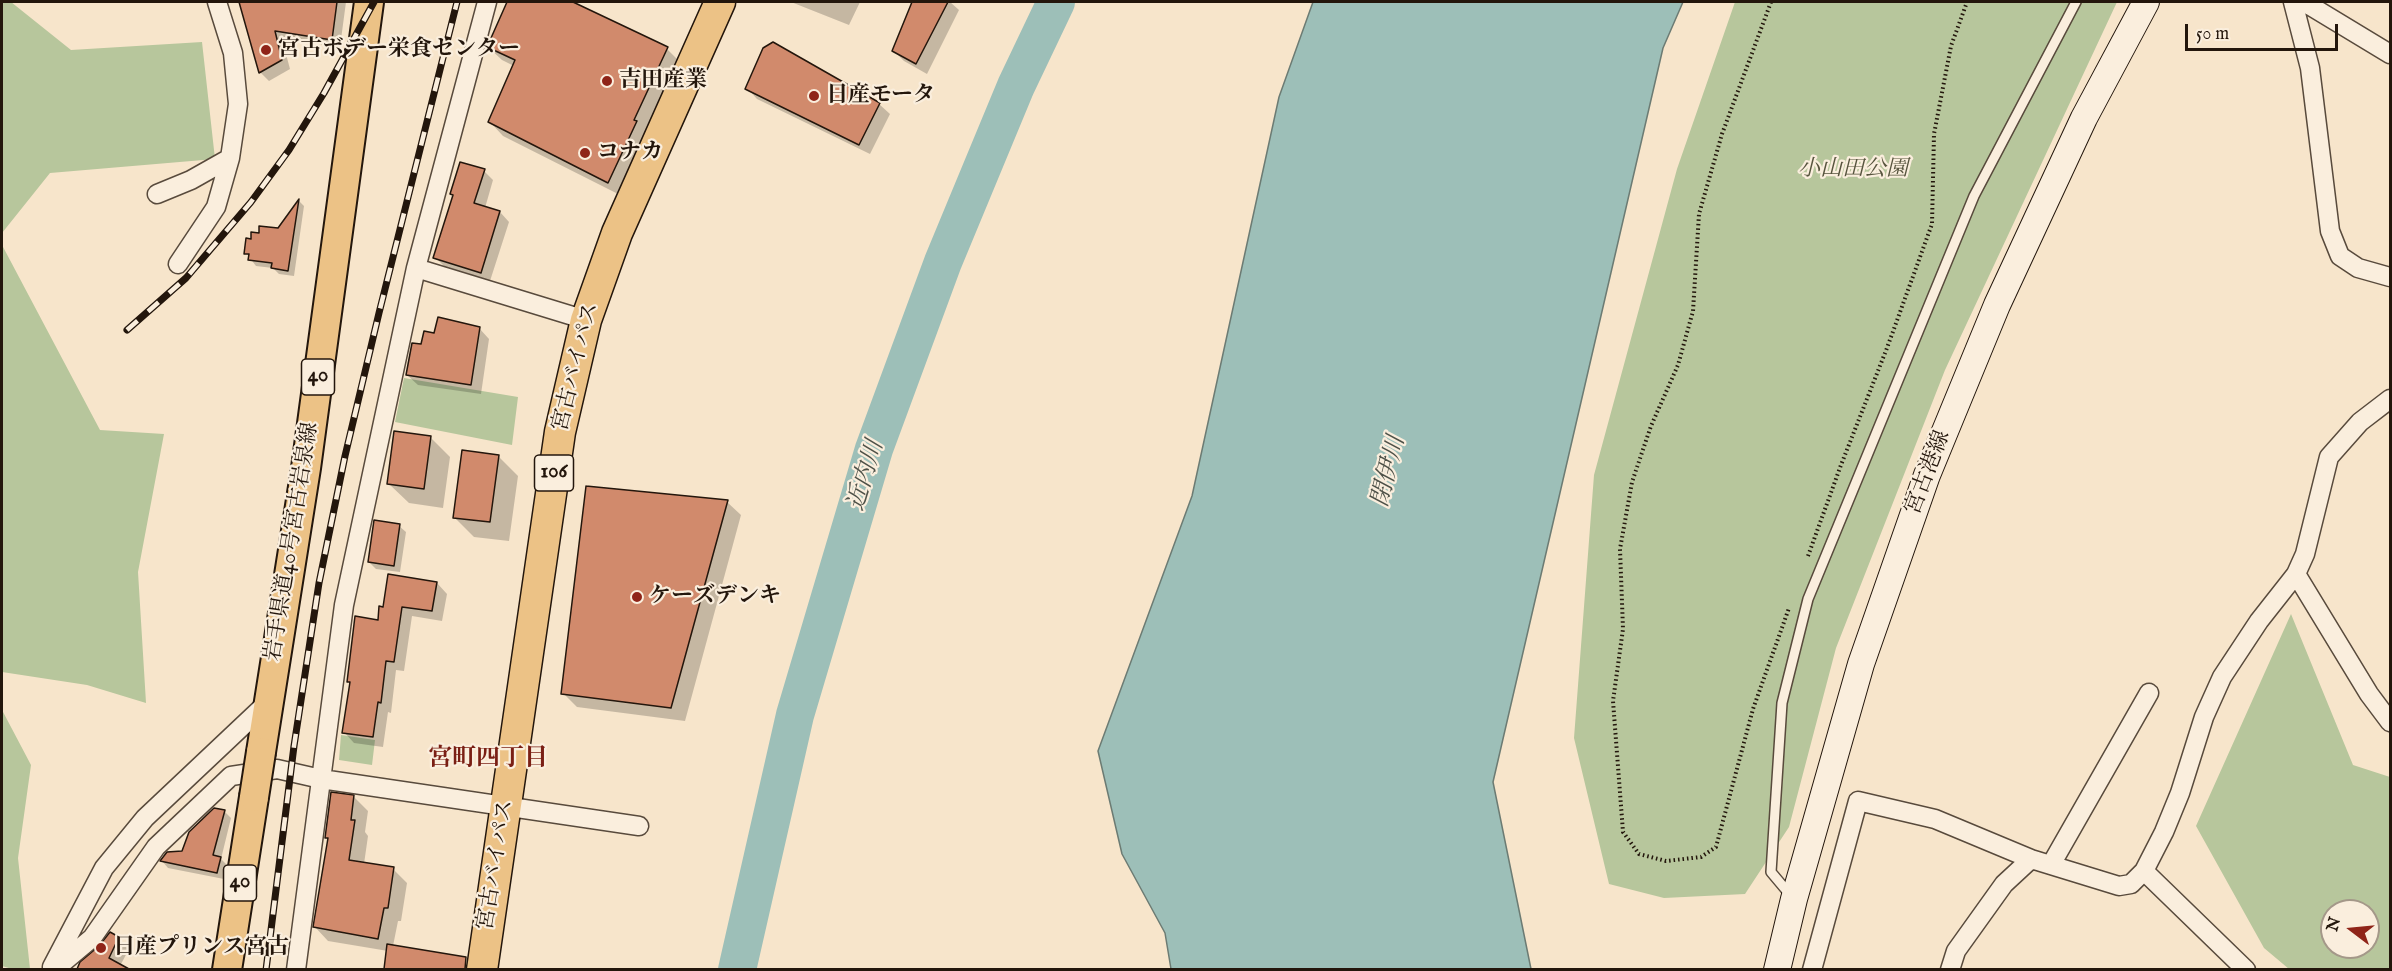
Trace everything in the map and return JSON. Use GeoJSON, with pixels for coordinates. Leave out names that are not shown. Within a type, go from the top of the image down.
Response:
{"type":"FeatureCollection","features":[{"type":"Feature","properties":{"kind":"highway","name":"宮古バイパス"},"geometry":{"type":"LineString","coordinates":[[482,969],[560,432],[586,320],[617,233],[720,2]]}},
{"type":"Feature","properties":{"kind":"main road","name":"岩手県道40号宮古岩泉線"},"geometry":{"type":"LineString","coordinates":[[227,969],[306,468],[369,2]]}},
{"type":"Feature","properties":{"kind":"main road","name":"宮古港線"},"geometry":{"type":"LineString","coordinates":[[1777,969],[1794,899],[1861,664],[1928,475],[1997,305],[2084,118],[2146,2]]}},
{"type":"Feature","properties":{"kind":"street"},"geometry":{"type":"LineString","coordinates":[[178,264],[216,207],[230,158],[238,104],[233,53],[217,2]]}},
{"type":"Feature","properties":{"kind":"street"},"geometry":{"type":"LineString","coordinates":[[296,969],[344,605],[416,268],[487,2]]}},
{"type":"Feature","properties":{"kind":"street"},"geometry":{"type":"LineString","coordinates":[[2293,2],[2310,68],[2330,231],[2340,256],[2358,268],[2391,277]]}},
{"type":"Feature","properties":{"kind":"street"},"geometry":{"type":"LineString","coordinates":[[2304,2],[2391,54]]}},
{"type":"Feature","properties":{"kind":"street"},"geometry":{"type":"LineString","coordinates":[[157,194],[191,180],[230,158]]}},
{"type":"Feature","properties":{"kind":"street"},"geometry":{"type":"LineString","coordinates":[[416,268],[586,320]]}},
{"type":"Feature","properties":{"kind":"street"},"geometry":{"type":"LineString","coordinates":[[1812,969],[1858,801],[1935,819],[2031,859],[2052,863],[2120,886],[2132,884],[2144,871],[2164,832],[2180,793],[2204,717],[2222,677],[2259,621],[2296,574],[2305,554],[2329,458],[2360,422],[2391,399]]}},
{"type":"Feature","properties":{"kind":"street"},"geometry":{"type":"LineString","coordinates":[[2296,574],[2368,694],[2391,722]]}},
{"type":"Feature","properties":{"kind":"street"},"geometry":{"type":"LineString","coordinates":[[2052,863],[2149,693]]}},
{"type":"Feature","properties":{"kind":"street"},"geometry":{"type":"LineString","coordinates":[[52,969],[104,868],[145,818],[268,702]]}},
{"type":"Feature","properties":{"kind":"street"},"geometry":{"type":"LineString","coordinates":[[52,969],[92,938],[156,847],[231,776],[277,769],[321,779],[639,826]]}},
{"type":"Feature","properties":{"kind":"street"},"geometry":{"type":"LineString","coordinates":[[1950,969],[1956,951],[2004,884],[2031,859]]}},
{"type":"Feature","properties":{"kind":"street"},"geometry":{"type":"LineString","coordinates":[[2144,871],[2246,969]]}},
{"type":"Feature","properties":{"kind":"lane"},"geometry":{"type":"LineString","coordinates":[[1794,899],[1771,872],[1782,703],[1808,599],[1974,196],[2076,2]]}},
{"type":"Feature","properties":{"kind":"path"},"geometry":{"type":"LineString","coordinates":[[1771,2],[1722,134],[1699,214],[1693,311],[1678,365],[1651,426],[1632,482],[1620,549],[1623,629],[1613,701],[1623,832],[1639,854],[1666,861],[1701,857],[1716,847],[1753,710],[1791,603]]}},
{"type":"Feature","properties":{"kind":"path"},"geometry":{"type":"LineString","coordinates":[[1806,561],[1932,224],[1934,134],[1951,46],[1967,2]]}},
{"type":"Feature","properties":{"kind":"green space"},"geometry":{"type":"Polygon","coordinates":[[[2,2],[11,2],[71,50],[202,42],[215,159],[50,173],[2,233],[2,2]]]}},
{"type":"Feature","properties":{"kind":"green space","name":"小山田公園"},"geometry":{"type":"Polygon","coordinates":[[[1735,2],[2117,2],[1945,370],[1836,648],[1789,827],[1745,894],[1664,898],[1609,884],[1574,738],[1594,475],[1677,169],[1735,2]]]}},
{"type":"Feature","properties":{"kind":"green space"},"geometry":{"type":"Polygon","coordinates":[[[2,245],[100,430],[164,434],[138,572],[146,703],[87,685],[2,672],[2,245]]]}},
{"type":"Feature","properties":{"kind":"green space"},"geometry":{"type":"Polygon","coordinates":[[[404,378],[518,397],[512,445],[395,422],[404,378]]]}},
{"type":"Feature","properties":{"kind":"green space"},"geometry":{"type":"Polygon","coordinates":[[[2291,614],[2353,765],[2390,777],[2390,969],[2289,969],[2264,948],[2196,826],[2291,614]]]}},
{"type":"Feature","properties":{"kind":"green space"},"geometry":{"type":"Polygon","coordinates":[[[2,710],[31,765],[18,858],[30,969],[12,969],[2,966],[2,710]]]}},
{"type":"Feature","properties":{"kind":"green space"},"geometry":{"type":"Polygon","coordinates":[[[341,735],[375,740],[372,765],[339,760],[341,735]]]}},
{"type":"Feature","properties":{"kind":"water","name":"閉伊川"},"geometry":{"type":"Polygon","coordinates":[[[1313,2],[1683,2],[1663,48],[1493,782],[1531,969],[1171,969],[1165,933],[1122,854],[1098,751],[1192,496],[1279,97],[1313,2]]]}},
{"type":"Feature","properties":{"kind":"building","name":"宮古ボデー栄食センター"},"geometry":{"type":"Polygon","coordinates":[[[239,2],[337,2],[332,40],[275,31],[282,60],[259,73],[239,2]]]}},
{"type":"Feature","properties":{"kind":"building"},"geometry":{"type":"Polygon","coordinates":[[[507,2],[573,2],[668,47],[608,183],[488,122],[515,60],[487,47],[507,2]]]}},
{"type":"Feature","properties":{"kind":"building"},"geometry":{"type":"Polygon","coordinates":[[[912,2],[948,2],[916,64],[892,51],[912,2]]]}},
{"type":"Feature","properties":{"kind":"building","name":"日産モータ"},"geometry":{"type":"Polygon","coordinates":[[[773,42],[880,103],[859,145],[745,89],[763,48],[773,42]]]}},
{"type":"Feature","properties":{"kind":"building"},"geometry":{"type":"Polygon","coordinates":[[[460,162],[485,169],[474,203],[500,211],[481,273],[433,258],[453,195],[450,194],[460,162]]]}},
{"type":"Feature","properties":{"kind":"building"},"geometry":{"type":"Polygon","coordinates":[[[299,199],[288,271],[271,268],[272,263],[248,260],[249,254],[244,254],[246,238],[251,239],[251,232],[259,233],[259,226],[278,228],[299,199]]]}},
{"type":"Feature","properties":{"kind":"building"},"geometry":{"type":"Polygon","coordinates":[[[438,317],[480,327],[471,385],[406,375],[412,343],[421,344],[424,331],[434,333],[438,317]]]}},
{"type":"Feature","properties":{"kind":"building"},"geometry":{"type":"Polygon","coordinates":[[[394,431],[431,436],[424,489],[387,484],[394,431]]]}},
{"type":"Feature","properties":{"kind":"building"},"geometry":{"type":"Polygon","coordinates":[[[462,450],[499,455],[490,522],[453,518],[462,450]]]}},
{"type":"Feature","properties":{"kind":"building","name":"ケーズデンキ"},"geometry":{"type":"Polygon","coordinates":[[[586,486],[728,500],[671,708],[561,694],[586,486]]]}},
{"type":"Feature","properties":{"kind":"building"},"geometry":{"type":"Polygon","coordinates":[[[374,520],[400,524],[394,566],[368,562],[374,520]]]}},
{"type":"Feature","properties":{"kind":"building"},"geometry":{"type":"Polygon","coordinates":[[[388,574],[437,582],[432,611],[402,607],[394,662],[386,661],[381,703],[378,702],[373,737],[342,733],[350,682],[347,682],[355,616],[378,620],[379,606],[383,607],[388,574]]]}},
{"type":"Feature","properties":{"kind":"building"},"geometry":{"type":"Polygon","coordinates":[[[331,792],[354,795],[351,820],[355,820],[349,860],[394,867],[388,908],[384,908],[378,939],[313,927],[328,838],[325,838],[331,792]]]}},
{"type":"Feature","properties":{"kind":"building"},"geometry":{"type":"Polygon","coordinates":[[[214,808],[225,810],[213,855],[221,857],[217,873],[160,861],[167,852],[182,851],[189,832],[214,808]]]}},
{"type":"Feature","properties":{"kind":"building","name":"日産プリンス宮古"},"geometry":{"type":"Polygon","coordinates":[[[110,932],[119,937],[109,958],[129,969],[77,969],[80,962],[99,946],[110,932]]]}},
{"type":"Feature","properties":{"kind":"building"},"geometry":{"type":"Polygon","coordinates":[[[387,944],[466,957],[465,969],[384,969],[387,944]]]}},
{"type":"Feature","properties":{"kind":"waterway","name":"近内川"},"geometry":{"type":"LineString","coordinates":[[737,970],[795,715],[874,449],[943,262],[1016,86],[1056,2]]}},
{"type":"Feature","properties":{"kind":"railway"},"geometry":{"type":"LineString","coordinates":[[127,330],[186,278],[251,202],[289,150],[324,93],[374,2]]}},
{"type":"Feature","properties":{"kind":"railway"},"geometry":{"type":"LineString","coordinates":[[266,970],[294,746],[319,583],[345,456],[457,2]]}},
{"type":"Feature","properties":{"kind":"place","name":"宮古ボデー栄食センター"},"geometry":{"type":"Point","coordinates":[266,50]}},
{"type":"Feature","properties":{"kind":"place","name":"吉田産業"},"geometry":{"type":"Point","coordinates":[607,81]}},
{"type":"Feature","properties":{"kind":"place","name":"日産モータ"},"geometry":{"type":"Point","coordinates":[814,96]}},
{"type":"Feature","properties":{"kind":"place","name":"コナカ"},"geometry":{"type":"Point","coordinates":[585,153]}},
{"type":"Feature","properties":{"kind":"place","name":"ケーズデンキ"},"geometry":{"type":"Point","coordinates":[637,597]}},
{"type":"Feature","properties":{"kind":"place","name":"日産プリンス宮古"},"geometry":{"type":"Point","coordinates":[101,948]}},
{"type":"Feature","properties":{"kind":"district","name":"宮町四丁目"},"geometry":{"type":"Point","coordinates":[488,760]}}]}
